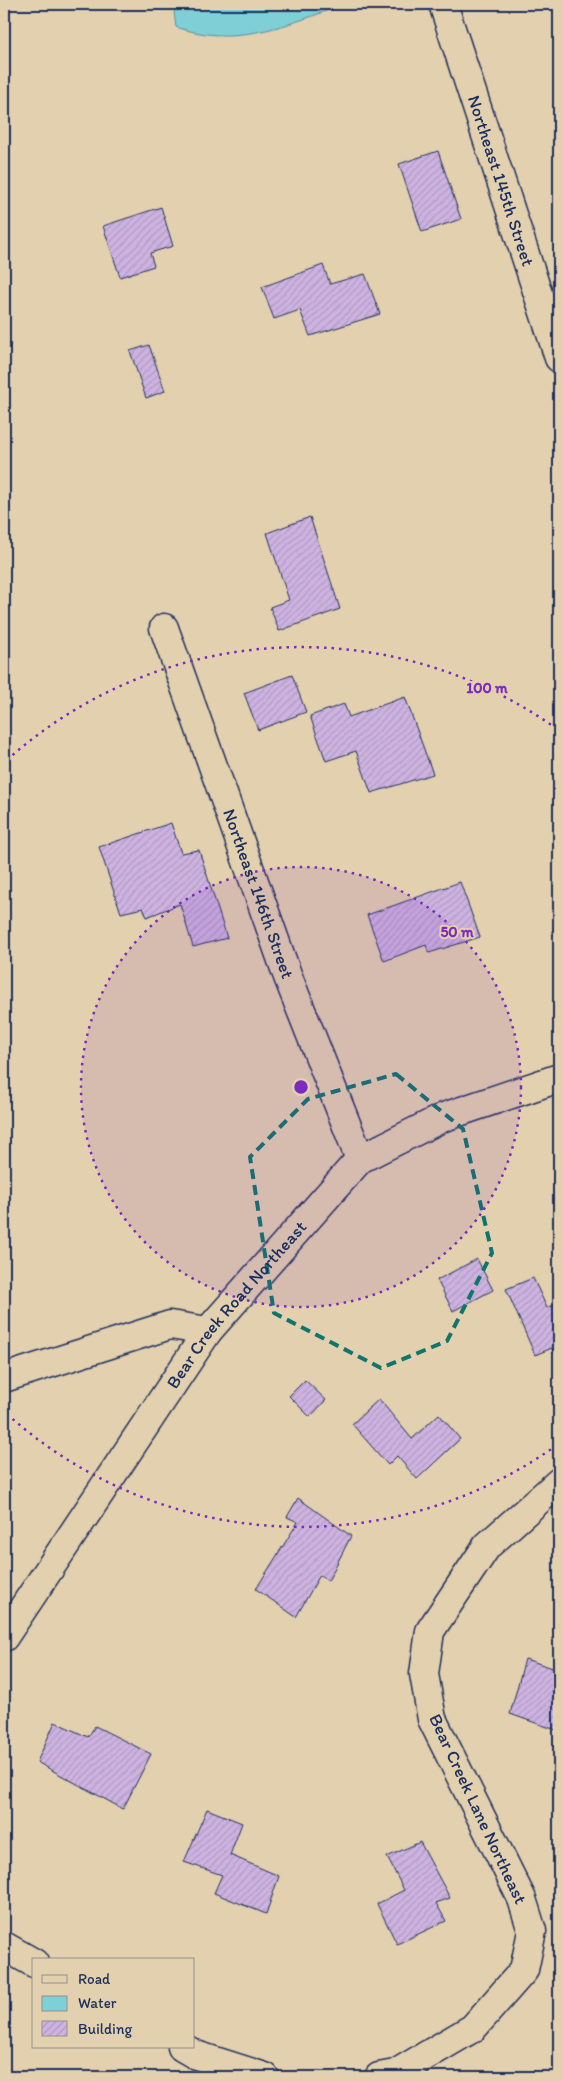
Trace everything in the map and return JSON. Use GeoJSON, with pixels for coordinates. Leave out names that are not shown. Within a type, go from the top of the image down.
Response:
{"type":"FeatureCollection","features":[{"type":"Feature","properties":{"kind":"street","name":"Northeast 145th Street"},"geometry":{"type":"LineString","coordinates":[[443,4],[559,358]]}},
{"type":"Feature","properties":{"kind":"street","name":"Northeast 146th Street"},"geometry":{"type":"LineString","coordinates":[[164,628],[288,977],[360,1159]]}},
{"type":"Feature","properties":{"kind":"street","name":"Bear Creek Road Northeast"},"geometry":{"type":"LineString","coordinates":[[4,1637],[208,1331],[360,1159],[444,1116],[559,1078]]}},
{"type":"Feature","properties":{"kind":"street"},"geometry":{"type":"LineString","coordinates":[[4,1378],[170,1325],[208,1331]]}},
{"type":"Feature","properties":{"kind":"street","name":"Bear Creek Lane Northeast"},"geometry":{"type":"LineString","coordinates":[[379,2077],[395,2074],[473,2028],[524,1970],[532,1931],[522,1899],[432,1719],[424,1674],[430,1631],[488,1546],[559,1482]]}},
{"type":"Feature","properties":{"kind":"street"},"geometry":{"type":"LineString","coordinates":[[4,1946],[32,1962]]}},
{"type":"Feature","properties":{"kind":"street"},"geometry":{"type":"LineString","coordinates":[[184,2048],[196,2055],[265,2077]]}},
{"type":"Feature","properties":{"kind":"highlighted area"},"geometry":{"type":"Polygon","coordinates":[[[396,1074],[463,1129],[492,1253],[447,1341],[381,1368],[274,1313],[250,1157],[308,1099],[396,1074]]]}},
{"type":"Feature","properties":{"kind":"water"},"geometry":{"type":"Polygon","coordinates":[[[183,4],[338,4],[332,9],[274,28],[236,35],[216,35],[176,27],[174,12],[183,4]]]}},
{"type":"Feature","properties":{"kind":"building"},"geometry":{"type":"Polygon","coordinates":[[[438,151],[461,219],[422,232],[399,164],[438,151]]]}},
{"type":"Feature","properties":{"kind":"building"},"geometry":{"type":"Polygon","coordinates":[[[161,207],[173,246],[150,253],[154,266],[120,277],[103,226],[161,207]]]}},
{"type":"Feature","properties":{"kind":"building"},"geometry":{"type":"Polygon","coordinates":[[[323,265],[330,284],[365,274],[380,314],[310,336],[300,310],[274,319],[262,287],[323,265]]]}},
{"type":"Feature","properties":{"kind":"building"},"geometry":{"type":"Polygon","coordinates":[[[149,345],[165,391],[146,398],[130,351],[149,345]]]}},
{"type":"Feature","properties":{"kind":"building"},"geometry":{"type":"Polygon","coordinates":[[[310,517],[340,609],[279,631],[270,607],[289,600],[267,533],[310,517]]]}},
{"type":"Feature","properties":{"kind":"building"},"geometry":{"type":"Polygon","coordinates":[[[292,675],[306,712],[258,730],[244,693],[292,675]]]}},
{"type":"Feature","properties":{"kind":"building"},"geometry":{"type":"Polygon","coordinates":[[[405,697],[433,774],[371,793],[356,751],[326,761],[310,716],[344,704],[349,717],[405,697]]]}},
{"type":"Feature","properties":{"kind":"building"},"geometry":{"type":"Polygon","coordinates":[[[171,823],[181,853],[199,850],[227,938],[193,947],[180,904],[147,917],[143,908],[121,913],[99,847],[171,823]]]}},
{"type":"Feature","properties":{"kind":"building"},"geometry":{"type":"Polygon","coordinates":[[[460,882],[480,937],[429,953],[426,945],[384,961],[367,915],[460,882]]]}},
{"type":"Feature","properties":{"kind":"building"},"geometry":{"type":"Polygon","coordinates":[[[477,1259],[493,1290],[453,1311],[437,1280],[477,1259]]]}},
{"type":"Feature","properties":{"kind":"building"},"geometry":{"type":"Polygon","coordinates":[[[533,1278],[547,1308],[559,1303],[559,1350],[553,1353],[552,1348],[535,1355],[506,1289],[533,1278]]]}},
{"type":"Feature","properties":{"kind":"building"},"geometry":{"type":"Polygon","coordinates":[[[305,1380],[326,1400],[310,1417],[289,1396],[305,1380]]]}},
{"type":"Feature","properties":{"kind":"building"},"geometry":{"type":"Polygon","coordinates":[[[379,1399],[412,1439],[439,1414],[460,1439],[417,1479],[397,1456],[388,1465],[352,1424],[379,1399]]]}},
{"type":"Feature","properties":{"kind":"building"},"geometry":{"type":"Polygon","coordinates":[[[298,1498],[351,1536],[328,1581],[320,1575],[296,1617],[256,1589],[298,1522],[287,1517],[298,1498]]]}},
{"type":"Feature","properties":{"kind":"building"},"geometry":{"type":"Polygon","coordinates":[[[525,1659],[559,1670],[559,1731],[510,1714],[525,1659]]]}},
{"type":"Feature","properties":{"kind":"building"},"geometry":{"type":"Polygon","coordinates":[[[55,1722],[88,1737],[95,1726],[151,1754],[123,1809],[37,1762],[55,1722]]]}},
{"type":"Feature","properties":{"kind":"building"},"geometry":{"type":"Polygon","coordinates":[[[207,1809],[242,1823],[230,1855],[279,1876],[266,1914],[214,1893],[222,1875],[184,1862],[207,1809]]]}},
{"type":"Feature","properties":{"kind":"building"},"geometry":{"type":"Polygon","coordinates":[[[420,1842],[450,1898],[436,1903],[446,1921],[397,1944],[377,1904],[404,1890],[387,1857],[420,1842]]]}}]}
